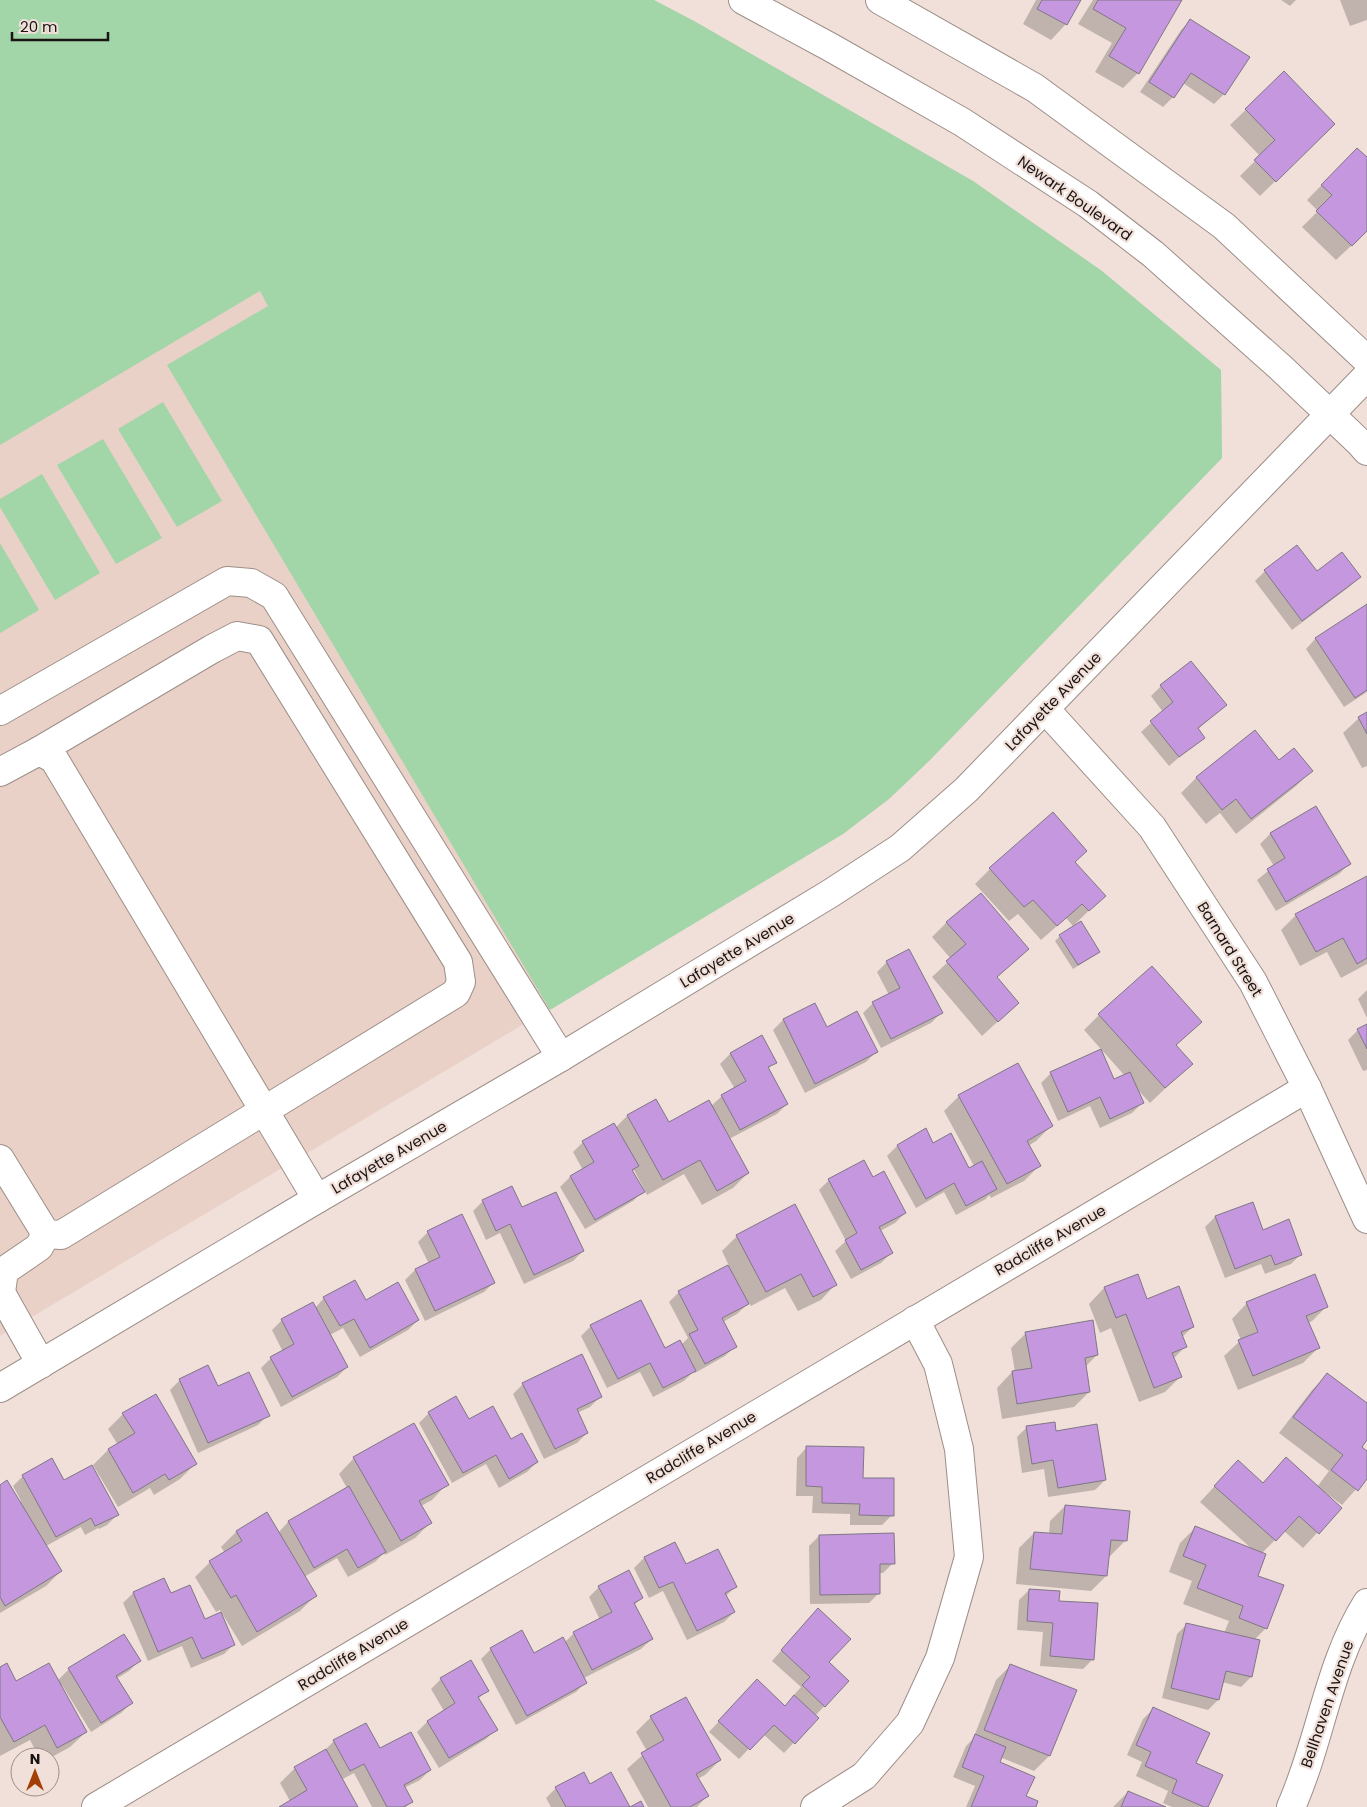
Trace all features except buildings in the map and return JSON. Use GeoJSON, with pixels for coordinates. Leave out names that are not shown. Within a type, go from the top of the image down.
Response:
{"type":"FeatureCollection","features":[{"type":"Feature","properties":{"kind":"street","name":"Newark Boulevard"},"geometry":{"type":"LineString","coordinates":[[743,0],[830,46],[962,122],[1088,204],[1153,254],[1280,367],[1367,451]]}},
{"type":"Feature","properties":{"kind":"street"},"geometry":{"type":"LineString","coordinates":[[880,0],[1035,88],[1224,226],[1367,360]]}},
{"type":"Feature","properties":{"kind":"street","name":"Lafayette Avenue"},"geometry":{"type":"LineString","coordinates":[[0,1388],[317,1199],[561,1057],[832,893],[900,848],[966,790],[1367,376]]}},
{"type":"Feature","properties":{"kind":"street"},"geometry":{"type":"LineString","coordinates":[[0,710],[227,581],[252,583],[274,596],[561,1057]]}},
{"type":"Feature","properties":{"kind":"street"},"geometry":{"type":"LineString","coordinates":[[0,772],[237,636],[259,640],[458,962],[461,982],[456,993],[61,1236],[46,1234]]}},
{"type":"Feature","properties":{"kind":"street","name":"Barnard Street"},"geometry":{"type":"LineString","coordinates":[[1045,709],[1152,827],[1253,982],[1307,1088],[1367,1219]]}},
{"type":"Feature","properties":{"kind":"street"},"geometry":{"type":"LineString","coordinates":[[39,751],[54,760],[317,1199]]}},
{"type":"Feature","properties":{"kind":"street","name":"Radcliffe Avenue"},"geometry":{"type":"LineString","coordinates":[[96,1807],[1307,1088]]}},
{"type":"Feature","properties":{"kind":"street"},"geometry":{"type":"LineString","coordinates":[[0,1159],[46,1234]]}},
{"type":"Feature","properties":{"kind":"street"},"geometry":{"type":"LineString","coordinates":[[41,1364],[0,1291],[4,1271],[39,1247],[46,1234]]}},
{"type":"Feature","properties":{"kind":"street"},"geometry":{"type":"LineString","coordinates":[[815,1807],[864,1776],[910,1723],[940,1658],[970,1557],[959,1449],[938,1364],[914,1320]]}},
{"type":"Feature","properties":{"kind":"street","name":"Bellhaven Avenue"},"geometry":{"type":"LineString","coordinates":[[1292,1807],[1315,1739],[1335,1670],[1355,1622],[1367,1603]]}},
{"type":"Feature","properties":{"kind":"shaded area"},"geometry":{"type":"Polygon","coordinates":[[[0,0],[654,0],[973,181],[1102,271],[1221,370],[1222,458],[929,761],[889,799],[843,834],[0,1336],[0,0]]]}},
{"type":"Feature","properties":{"kind":"green space"},"geometry":{"type":"Polygon","coordinates":[[[0,0],[654,0],[973,181],[1102,271],[1221,370],[1222,458],[929,761],[889,799],[843,834],[550,1010],[167,365],[268,306],[260,291],[0,445],[0,0]]]}},
{"type":"Feature","properties":{"kind":"green space"},"geometry":{"type":"Polygon","coordinates":[[[163,402],[222,501],[177,527],[118,429],[163,402]]]}},
{"type":"Feature","properties":{"kind":"green space"},"geometry":{"type":"Polygon","coordinates":[[[103,439],[162,538],[116,564],[57,465],[103,439]]]}},
{"type":"Feature","properties":{"kind":"green space"},"geometry":{"type":"Polygon","coordinates":[[[42,474],[100,573],[55,600],[0,507],[0,499],[42,474]]]}},
{"type":"Feature","properties":{"kind":"green space"},"geometry":{"type":"Polygon","coordinates":[[[0,543],[39,610],[0,633],[0,543]]]}}]}
